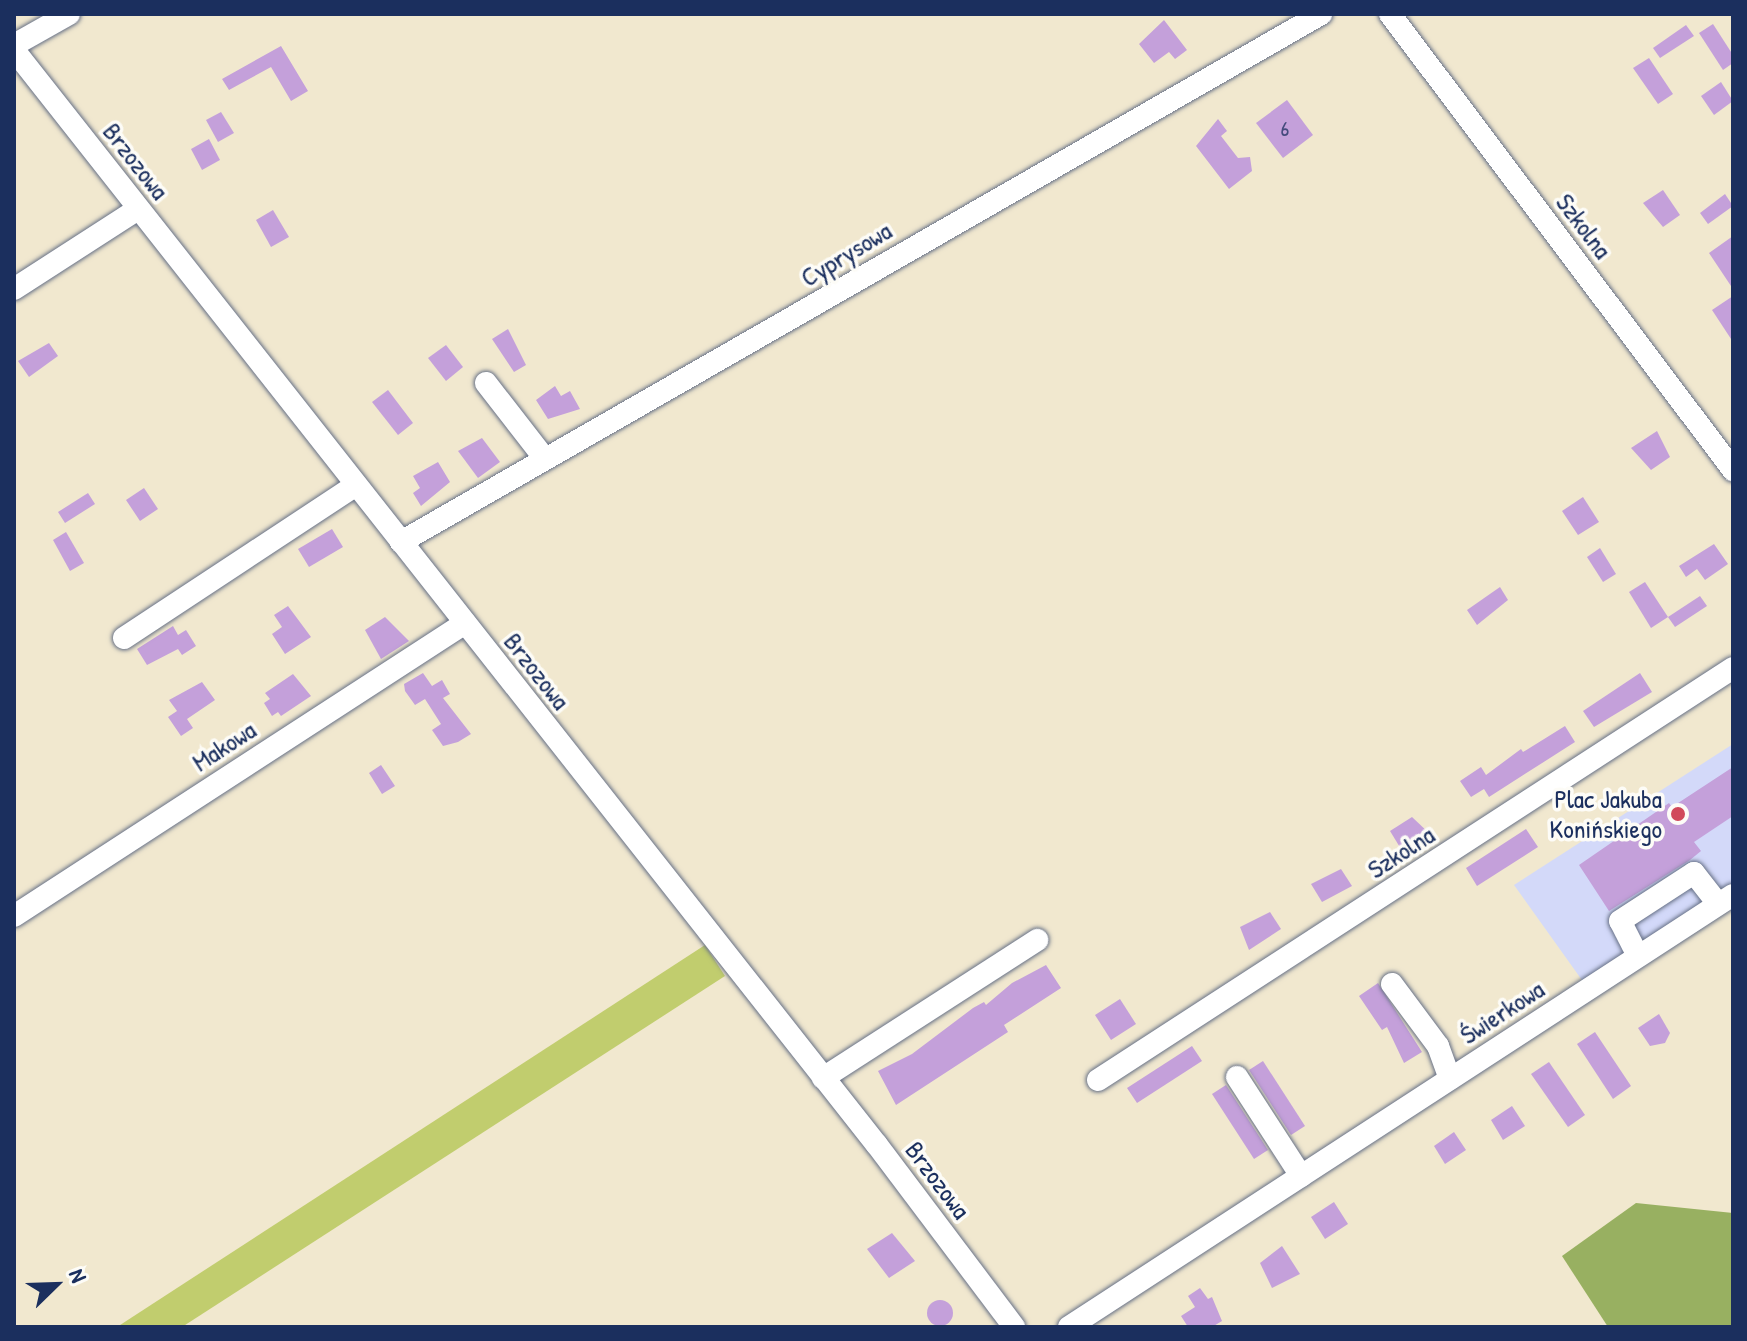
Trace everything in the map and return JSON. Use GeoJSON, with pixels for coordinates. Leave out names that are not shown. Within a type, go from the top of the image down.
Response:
{"type":"FeatureCollection","features":[{"type":"Feature","properties":{"kind":"street"},"geometry":{"type":"LineString","coordinates":[[14,48],[69,14]]}},
{"type":"Feature","properties":{"kind":"street","name":"Cyprysowa"},"geometry":{"type":"LineString","coordinates":[[401,542],[1321,14]]}},
{"type":"Feature","properties":{"kind":"street","name":"Szkolna"},"geometry":{"type":"LineString","coordinates":[[1390,14],[1733,470]]}},
{"type":"Feature","properties":{"kind":"street","name":"Brzozowa"},"geometry":{"type":"LineString","coordinates":[[14,48],[823,1078],[1014,1327]]}},
{"type":"Feature","properties":{"kind":"street"},"geometry":{"type":"LineString","coordinates":[[14,289],[138,209]]}},
{"type":"Feature","properties":{"kind":"street"},"geometry":{"type":"LineString","coordinates":[[486,383],[545,459]]}},
{"type":"Feature","properties":{"kind":"street"},"geometry":{"type":"LineString","coordinates":[[124,638],[356,485]]}},
{"type":"Feature","properties":{"kind":"street","name":"Makowa"},"geometry":{"type":"LineString","coordinates":[[14,916],[465,623]]}},
{"type":"Feature","properties":{"kind":"street","name":"Szkolna"},"geometry":{"type":"LineString","coordinates":[[1098,1080],[1733,668]]}},
{"type":"Feature","properties":{"kind":"street"},"geometry":{"type":"LineString","coordinates":[[1638,956],[1620,921],[1694,873],[1726,900]]}},
{"type":"Feature","properties":{"kind":"street","name":"Świerkowa"},"geometry":{"type":"LineString","coordinates":[[1069,1327],[1726,900]]}},
{"type":"Feature","properties":{"kind":"street"},"geometry":{"type":"LineString","coordinates":[[823,1078],[1037,940]]}},
{"type":"Feature","properties":{"kind":"street"},"geometry":{"type":"LineString","coordinates":[[1392,984],[1438,1046],[1450,1079]]}},
{"type":"Feature","properties":{"kind":"street"},"geometry":{"type":"LineString","coordinates":[[1237,1077],[1301,1176]]}},
{"type":"Feature","properties":{"kind":"shaded area","name":"Plac Jakuba Konińskiego"},"geometry":{"type":"Polygon","coordinates":[[[1733,744],[1733,886],[1584,983],[1514,885],[1733,744]]]}},
{"type":"Feature","properties":{"kind":"green space"},"geometry":{"type":"Polygon","coordinates":[[[705,945],[725,976],[182,1327],[117,1327],[705,945]]]}},
{"type":"Feature","properties":{"kind":"green space"},"geometry":{"type":"Polygon","coordinates":[[[1636,1203],[1733,1213],[1733,1327],[1608,1327],[1562,1256],[1636,1203]]]}},
{"type":"Feature","properties":{"kind":"building"},"geometry":{"type":"Polygon","coordinates":[[[1164,20],[1187,50],[1175,59],[1169,52],[1154,63],[1139,44],[1164,20]]]}},
{"type":"Feature","properties":{"kind":"building"},"geometry":{"type":"Polygon","coordinates":[[[1713,24],[1733,55],[1733,63],[1723,70],[1699,33],[1713,24]]]}},
{"type":"Feature","properties":{"kind":"building"},"geometry":{"type":"Polygon","coordinates":[[[1686,25],[1694,36],[1660,58],[1653,48],[1686,25]]]}},
{"type":"Feature","properties":{"kind":"building"},"geometry":{"type":"Polygon","coordinates":[[[281,46],[308,91],[291,101],[271,67],[229,90],[222,79],[281,46]]]}},
{"type":"Feature","properties":{"kind":"building"},"geometry":{"type":"Polygon","coordinates":[[[1649,58],[1673,94],[1658,104],[1633,68],[1649,58]]]}},
{"type":"Feature","properties":{"kind":"building"},"geometry":{"type":"Polygon","coordinates":[[[1721,82],[1733,101],[1714,115],[1701,96],[1721,82]]]}},
{"type":"Feature","properties":{"kind":"building"},"geometry":{"type":"Polygon","coordinates":[[[1287,100],[1313,135],[1283,158],[1256,123],[1287,100]]]}},
{"type":"Feature","properties":{"kind":"building"},"geometry":{"type":"Polygon","coordinates":[[[221,112],[234,133],[218,142],[206,120],[221,112]]]}},
{"type":"Feature","properties":{"kind":"building"},"geometry":{"type":"Polygon","coordinates":[[[1218,119],[1227,131],[1221,136],[1238,158],[1250,157],[1252,171],[1229,189],[1196,146],[1218,119]]]}},
{"type":"Feature","properties":{"kind":"building"},"geometry":{"type":"Polygon","coordinates":[[[209,139],[220,160],[202,170],[191,149],[209,139]]]}},
{"type":"Feature","properties":{"kind":"building"},"geometry":{"type":"Polygon","coordinates":[[[1663,190],[1680,215],[1663,227],[1643,203],[1663,190]]]}},
{"type":"Feature","properties":{"kind":"building"},"geometry":{"type":"Polygon","coordinates":[[[1725,194],[1733,206],[1708,224],[1700,213],[1725,194]]]}},
{"type":"Feature","properties":{"kind":"building"},"geometry":{"type":"Polygon","coordinates":[[[273,210],[289,237],[271,247],[256,220],[273,210]]]}},
{"type":"Feature","properties":{"kind":"building"},"geometry":{"type":"Polygon","coordinates":[[[1733,236],[1733,289],[1709,253],[1733,236]]]}},
{"type":"Feature","properties":{"kind":"building"},"geometry":{"type":"Polygon","coordinates":[[[1733,296],[1733,342],[1712,310],[1733,296]]]}},
{"type":"Feature","properties":{"kind":"building"},"geometry":{"type":"Polygon","coordinates":[[[508,329],[526,365],[514,372],[492,339],[508,329]]]}},
{"type":"Feature","properties":{"kind":"building"},"geometry":{"type":"Polygon","coordinates":[[[49,343],[58,356],[29,377],[18,361],[49,343]]]}},
{"type":"Feature","properties":{"kind":"building"},"geometry":{"type":"Polygon","coordinates":[[[446,345],[463,367],[446,381],[428,358],[446,345]]]}},
{"type":"Feature","properties":{"kind":"building"},"geometry":{"type":"Polygon","coordinates":[[[555,386],[561,396],[570,391],[580,409],[548,419],[536,400],[555,386]]]}},
{"type":"Feature","properties":{"kind":"building"},"geometry":{"type":"Polygon","coordinates":[[[388,390],[413,423],[398,435],[372,402],[388,390]]]}},
{"type":"Feature","properties":{"kind":"building"},"geometry":{"type":"Polygon","coordinates":[[[1657,431],[1670,457],[1651,470],[1631,448],[1657,431]]]}},
{"type":"Feature","properties":{"kind":"building"},"geometry":{"type":"Polygon","coordinates":[[[482,438],[500,462],[478,478],[458,451],[482,438]]]}},
{"type":"Feature","properties":{"kind":"building"},"geometry":{"type":"Polygon","coordinates":[[[438,462],[450,482],[421,506],[413,493],[420,488],[413,476],[438,462]]]}},
{"type":"Feature","properties":{"kind":"building"},"geometry":{"type":"Polygon","coordinates":[[[144,488],[158,509],[140,521],[126,500],[144,488]]]}},
{"type":"Feature","properties":{"kind":"building"},"geometry":{"type":"Polygon","coordinates":[[[88,493],[95,504],[65,523],[58,512],[88,493]]]}},
{"type":"Feature","properties":{"kind":"building"},"geometry":{"type":"Polygon","coordinates":[[[1583,497],[1599,522],[1578,535],[1562,511],[1583,497]]]}},
{"type":"Feature","properties":{"kind":"building"},"geometry":{"type":"Polygon","coordinates":[[[332,529],[343,547],[309,567],[298,549],[332,529]]]}},
{"type":"Feature","properties":{"kind":"building"},"geometry":{"type":"Polygon","coordinates":[[[66,532],[84,563],[70,571],[53,540],[66,532]]]}},
{"type":"Feature","properties":{"kind":"building"},"geometry":{"type":"Polygon","coordinates":[[[1714,544],[1728,564],[1705,580],[1697,569],[1686,577],[1679,566],[1714,544]]]}},
{"type":"Feature","properties":{"kind":"building"},"geometry":{"type":"Polygon","coordinates":[[[1600,548],[1616,574],[1603,582],[1587,557],[1600,548]]]}},
{"type":"Feature","properties":{"kind":"building"},"geometry":{"type":"Polygon","coordinates":[[[1645,582],[1668,617],[1651,628],[1629,592],[1645,582]]]}},
{"type":"Feature","properties":{"kind":"building"},"geometry":{"type":"Polygon","coordinates":[[[1500,587],[1508,600],[1477,625],[1467,610],[1500,587]]]}},
{"type":"Feature","properties":{"kind":"building"},"geometry":{"type":"Polygon","coordinates":[[[1700,596],[1707,606],[1675,627],[1668,617],[1700,596]]]}},
{"type":"Feature","properties":{"kind":"building"},"geometry":{"type":"Polygon","coordinates":[[[288,606],[311,637],[285,654],[272,634],[282,627],[274,615],[288,606]]]}},
{"type":"Feature","properties":{"kind":"building"},"geometry":{"type":"Polygon","coordinates":[[[385,617],[409,641],[381,659],[365,630],[385,617]]]}},
{"type":"Feature","properties":{"kind":"building"},"geometry":{"type":"Polygon","coordinates":[[[173,626],[178,635],[186,630],[196,646],[182,655],[178,649],[147,665],[137,649],[173,626]]]}},
{"type":"Feature","properties":{"kind":"building"},"geometry":{"type":"Polygon","coordinates":[[[423,673],[432,686],[442,680],[450,694],[443,698],[471,734],[443,746],[432,730],[441,724],[425,699],[415,705],[405,691],[404,684],[423,673]]]}},
{"type":"Feature","properties":{"kind":"building"},"geometry":{"type":"Polygon","coordinates":[[[1640,673],[1652,692],[1594,727],[1583,711],[1640,673]]]}},
{"type":"Feature","properties":{"kind":"building"},"geometry":{"type":"Polygon","coordinates":[[[293,674],[311,696],[281,716],[278,712],[272,716],[264,703],[270,699],[265,693],[293,674]]]}},
{"type":"Feature","properties":{"kind":"building"},"geometry":{"type":"Polygon","coordinates":[[[202,682],[215,700],[187,719],[193,728],[181,736],[168,717],[177,711],[169,700],[202,682]]]}},
{"type":"Feature","properties":{"kind":"building"},"geometry":{"type":"Polygon","coordinates":[[[1565,726],[1575,742],[1489,797],[1484,789],[1471,797],[1460,781],[1481,767],[1486,775],[1521,749],[1523,752],[1565,726]]]}},
{"type":"Feature","properties":{"kind":"building"},"geometry":{"type":"Polygon","coordinates":[[[381,765],[395,786],[382,794],[369,773],[381,765]]]}},
{"type":"Feature","properties":{"kind":"building"},"geometry":{"type":"Polygon","coordinates":[[[1733,767],[1733,816],[1694,842],[1701,851],[1690,860],[1609,911],[1579,865],[1669,803],[1672,807],[1733,767]]]}},
{"type":"Feature","properties":{"kind":"building"},"geometry":{"type":"Polygon","coordinates":[[[1412,817],[1430,834],[1401,849],[1390,831],[1412,817]]]}},
{"type":"Feature","properties":{"kind":"building"},"geometry":{"type":"Polygon","coordinates":[[[1526,829],[1538,847],[1477,886],[1466,868],[1526,829]]]}},
{"type":"Feature","properties":{"kind":"building"},"geometry":{"type":"Polygon","coordinates":[[[1341,869],[1352,886],[1322,902],[1311,884],[1341,869]]]}},
{"type":"Feature","properties":{"kind":"building"},"geometry":{"type":"Polygon","coordinates":[[[1270,912],[1281,929],[1249,950],[1240,927],[1270,912]]]}},
{"type":"Feature","properties":{"kind":"building"},"geometry":{"type":"Polygon","coordinates":[[[1046,965],[1061,988],[1004,1025],[1008,1032],[896,1105],[878,1071],[912,1054],[973,1008],[984,1002],[986,1005],[1012,983],[1046,965]]]}},
{"type":"Feature","properties":{"kind":"building"},"geometry":{"type":"Polygon","coordinates":[[[1378,983],[1422,1052],[1404,1063],[1387,1027],[1382,1030],[1359,996],[1378,983]]]}},
{"type":"Feature","properties":{"kind":"building"},"geometry":{"type":"Polygon","coordinates":[[[1120,999],[1136,1024],[1111,1040],[1095,1015],[1120,999]]]}},
{"type":"Feature","properties":{"kind":"building"},"geometry":{"type":"Polygon","coordinates":[[[1659,1014],[1670,1033],[1665,1043],[1650,1046],[1638,1028],[1659,1014]]]}},
{"type":"Feature","properties":{"kind":"building"},"geometry":{"type":"Polygon","coordinates":[[[1595,1032],[1631,1086],[1613,1099],[1577,1044],[1595,1032]]]}},
{"type":"Feature","properties":{"kind":"building"},"geometry":{"type":"Polygon","coordinates":[[[1192,1046],[1202,1061],[1137,1103],[1127,1088],[1192,1046]]]}},
{"type":"Feature","properties":{"kind":"building"},"geometry":{"type":"Polygon","coordinates":[[[1263,1061],[1305,1126],[1291,1135],[1249,1070],[1263,1061]]]}},
{"type":"Feature","properties":{"kind":"building"},"geometry":{"type":"Polygon","coordinates":[[[1549,1062],[1585,1115],[1568,1127],[1531,1074],[1549,1062]]]}},
{"type":"Feature","properties":{"kind":"building"},"geometry":{"type":"Polygon","coordinates":[[[1226,1085],[1268,1150],[1254,1159],[1212,1094],[1226,1085]]]}},
{"type":"Feature","properties":{"kind":"building"},"geometry":{"type":"Polygon","coordinates":[[[1512,1106],[1525,1126],[1503,1140],[1491,1120],[1512,1106]]]}},
{"type":"Feature","properties":{"kind":"building"},"geometry":{"type":"Polygon","coordinates":[[[1454,1132],[1466,1150],[1445,1164],[1434,1146],[1454,1132]]]}},
{"type":"Feature","properties":{"kind":"building"},"geometry":{"type":"Polygon","coordinates":[[[1334,1202],[1348,1224],[1325,1239],[1311,1217],[1334,1202]]]}},
{"type":"Feature","properties":{"kind":"building"},"geometry":{"type":"Polygon","coordinates":[[[892,1233],[915,1261],[889,1278],[867,1249],[892,1233]]]}},
{"type":"Feature","properties":{"kind":"building"},"geometry":{"type":"Polygon","coordinates":[[[1282,1246],[1300,1274],[1272,1288],[1260,1263],[1282,1246]]]}},
{"type":"Feature","properties":{"kind":"building"},"geometry":{"type":"Polygon","coordinates":[[[1200,1288],[1208,1299],[1212,1297],[1222,1321],[1212,1327],[1188,1327],[1181,1316],[1195,1307],[1188,1296],[1200,1288]]]}},
{"type":"Feature","properties":{"kind":"building"},"geometry":{"type":"Polygon","coordinates":[[[940,1300],[949,1304],[953,1313],[949,1322],[940,1326],[931,1322],[927,1313],[931,1304],[940,1300]]]}},
{"type":"Feature","properties":{"kind":"place","name":"Plac Jakuba Konińskiego"},"geometry":{"type":"Point","coordinates":[1678,814]}}]}
